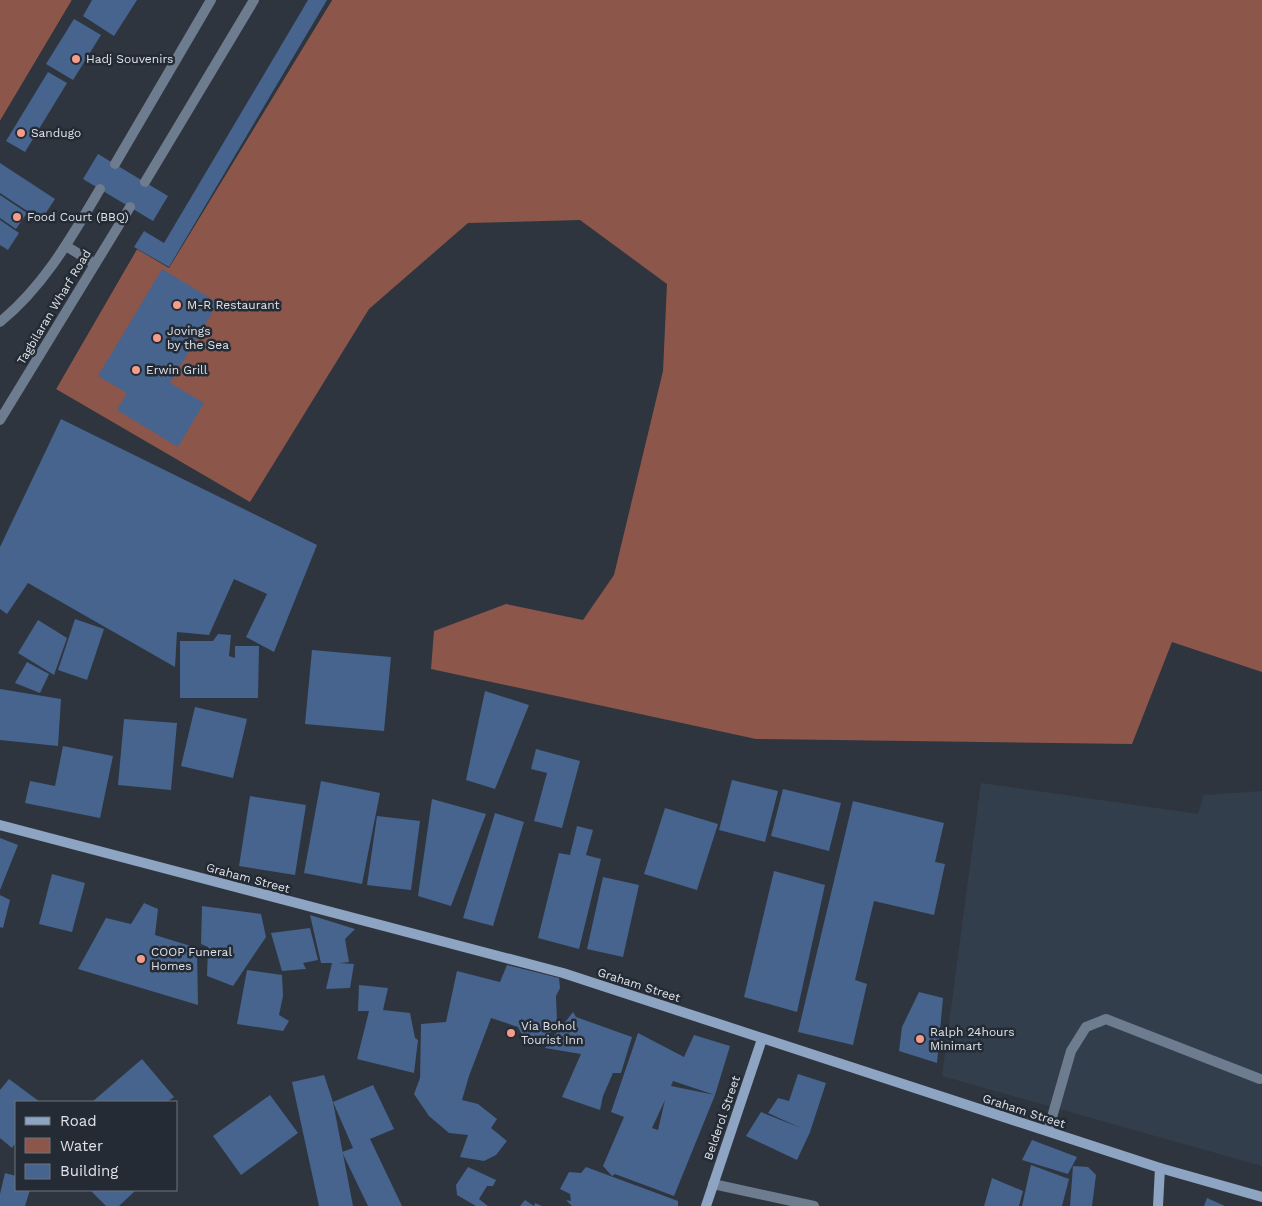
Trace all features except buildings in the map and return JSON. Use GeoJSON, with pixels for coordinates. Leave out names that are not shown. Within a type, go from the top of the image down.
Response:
{"type":"FeatureCollection","features":[{"type":"Feature","properties":{"kind":"main road","name":"Graham Street"},"geometry":{"type":"LineString","coordinates":[[0,825],[563,973],[1160,1168],[1262,1197]]}},
{"type":"Feature","properties":{"kind":"main road","name":"Belderol Street"},"geometry":{"type":"LineString","coordinates":[[706,1206],[762,1038]]}},
{"type":"Feature","properties":{"kind":"main road"},"geometry":{"type":"LineString","coordinates":[[1158,1206],[1160,1168]]}},
{"type":"Feature","properties":{"kind":"lane"},"geometry":{"type":"LineString","coordinates":[[115,164],[211,0]]}},
{"type":"Feature","properties":{"kind":"lane"},"geometry":{"type":"LineString","coordinates":[[145,182],[251,1]]}},
{"type":"Feature","properties":{"kind":"lane","name":"Tagbilaran Wharf Road"},"geometry":{"type":"LineString","coordinates":[[0,322],[16,309],[44,279],[100,189]]}},
{"type":"Feature","properties":{"kind":"lane","name":"Tagbilaran Wharf Road"},"geometry":{"type":"LineString","coordinates":[[0,420],[130,207]]}},
{"type":"Feature","properties":{"kind":"lane"},"geometry":{"type":"LineString","coordinates":[[66,246],[95,264]]}},
{"type":"Feature","properties":{"kind":"lane"},"geometry":{"type":"LineString","coordinates":[[1048,1132],[1071,1051],[1086,1027],[1106,1019],[1260,1079]]}},
{"type":"Feature","properties":{"kind":"lane"},"geometry":{"type":"LineString","coordinates":[[713,1184],[814,1206]]}},
{"type":"Feature","properties":{"kind":"shaded area"},"geometry":{"type":"Polygon","coordinates":[[[981,783],[1198,814],[1204,795],[1262,791],[1262,1166],[942,1076],[981,783]]]}},
{"type":"Feature","properties":{"kind":"water"},"geometry":{"type":"Polygon","coordinates":[[[0,0],[72,0],[0,121],[0,0]]]}},
{"type":"Feature","properties":{"kind":"water"},"geometry":{"type":"Polygon","coordinates":[[[332,0],[1262,0],[1262,672],[1172,642],[1132,744],[756,739],[431,669],[434,631],[506,604],[583,620],[614,575],[663,371],[667,284],[580,220],[468,223],[369,309],[250,502],[56,389],[137,249],[169,268],[332,0]]]}},
{"type":"Feature","properties":{"kind":"pier"},"geometry":{"type":"Polygon","coordinates":[[[72,0],[74,1],[0,123],[0,121],[72,0]]]}},
{"type":"Feature","properties":{"kind":"pier"},"geometry":{"type":"Polygon","coordinates":[[[329,0],[332,0],[169,267],[137,249],[56,389],[54,387],[136,247],[168,265],[329,0]]]}},
{"type":"Feature","properties":{"kind":"place","name":"Hadj Souvenirs"},"geometry":{"type":"Point","coordinates":[76,59]}},
{"type":"Feature","properties":{"kind":"place","name":"Sandugo"},"geometry":{"type":"Point","coordinates":[21,133]}},
{"type":"Feature","properties":{"kind":"place","name":"Food Court (BBQ)"},"geometry":{"type":"Point","coordinates":[17,217]}},
{"type":"Feature","properties":{"kind":"place","name":"M-R Restaurant"},"geometry":{"type":"Point","coordinates":[177,305]}},
{"type":"Feature","properties":{"kind":"place","name":"Jovings by the Sea"},"geometry":{"type":"Point","coordinates":[157,338]}},
{"type":"Feature","properties":{"kind":"place","name":"Erwin Grill"},"geometry":{"type":"Point","coordinates":[136,370]}},
{"type":"Feature","properties":{"kind":"place","name":"COOP Funeral Homes"},"geometry":{"type":"Point","coordinates":[141,959]}},
{"type":"Feature","properties":{"kind":"place","name":"Via Bohol Tourist Inn"},"geometry":{"type":"Point","coordinates":[511,1033]}},
{"type":"Feature","properties":{"kind":"place","name":"Ralph 24hours Minimart"},"geometry":{"type":"Point","coordinates":[920,1039]}}]}
